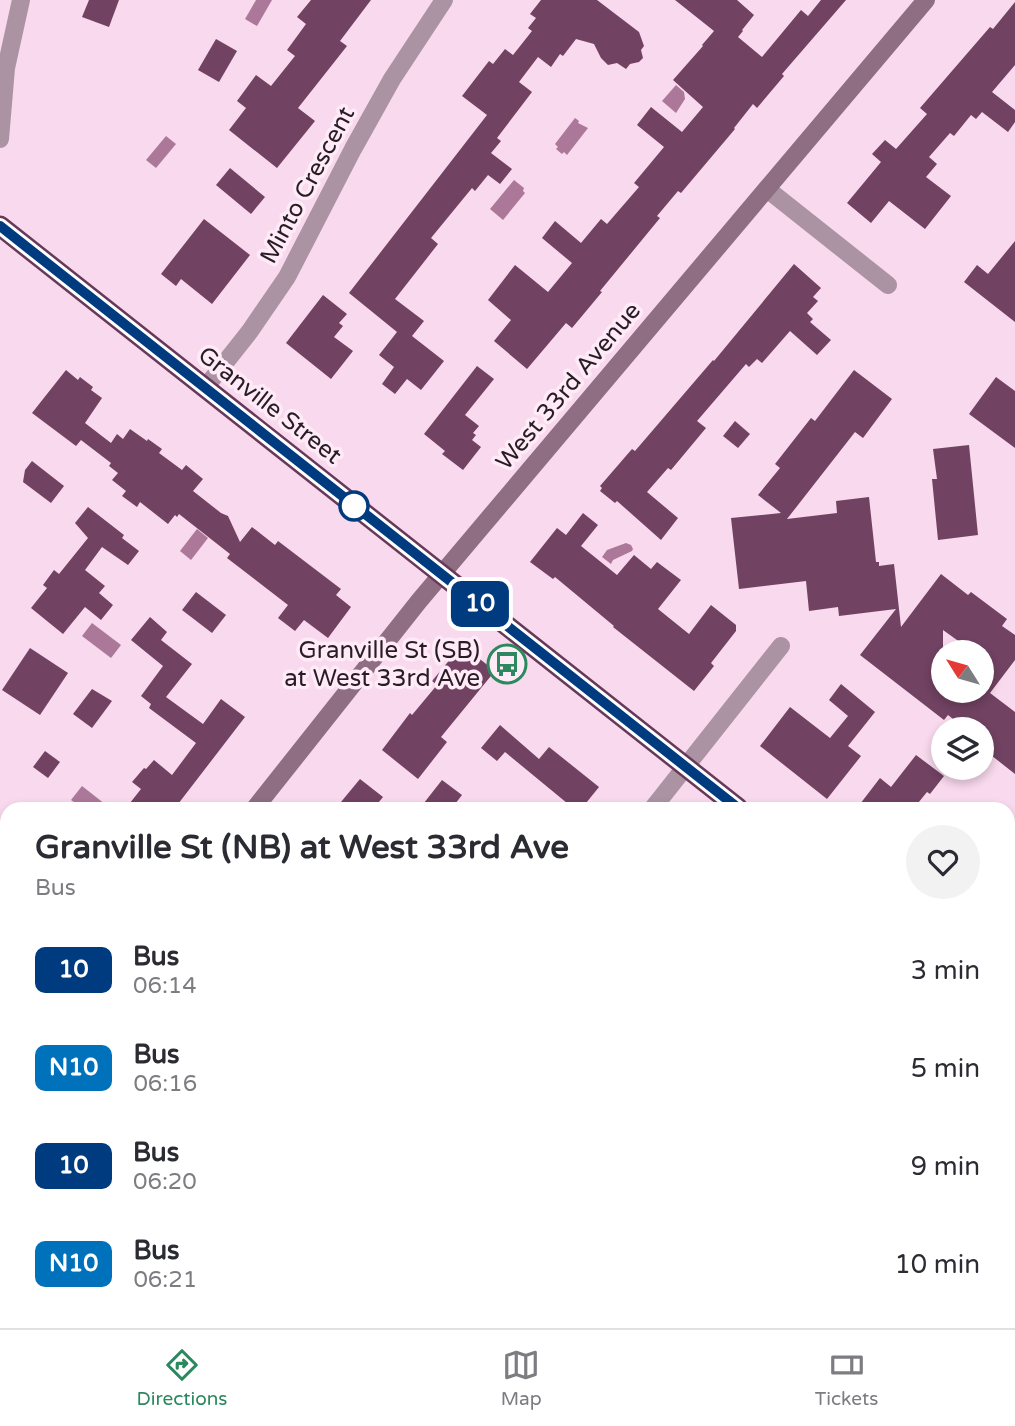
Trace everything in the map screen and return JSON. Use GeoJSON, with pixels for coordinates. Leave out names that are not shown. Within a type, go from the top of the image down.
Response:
{"type":"FeatureCollection","features":[{"type":"Feature","properties":{"kind":"highway","name":"Granville Street"},"geometry":{"type":"LineString","coordinates":[[0,226],[730,802]]}},
{"type":"Feature","properties":{"kind":"street"},"geometry":{"type":"LineString","coordinates":[[0,139],[6,68],[21,0]]}},
{"type":"Feature","properties":{"kind":"street","name":"Minto Crescent"},"geometry":{"type":"LineString","coordinates":[[205,388],[250,331],[287,277],[392,79],[444,0]]}},
{"type":"Feature","properties":{"kind":"street","name":"West 33rd Avenue"},"geometry":{"type":"LineString","coordinates":[[259,802],[441,574],[926,0]]}},
{"type":"Feature","properties":{"kind":"street"},"geometry":{"type":"LineString","coordinates":[[767,188],[888,285]]}},
{"type":"Feature","properties":{"kind":"street"},"geometry":{"type":"LineString","coordinates":[[658,802],[781,646]]}},
{"type":"Feature","properties":{"kind":"shaded area"},"geometry":{"type":"Polygon","coordinates":[[[256,0],[272,0],[257,26],[245,19],[256,0]]]}},
{"type":"Feature","properties":{"kind":"shaded area"},"geometry":{"type":"Polygon","coordinates":[[[676,85],[684,92],[685,99],[676,113],[662,101],[676,85]]]}},
{"type":"Feature","properties":{"kind":"shaded area"},"geometry":{"type":"Polygon","coordinates":[[[575,118],[578,123],[588,128],[567,155],[564,152],[562,154],[555,144],[575,118]]]}},
{"type":"Feature","properties":{"kind":"shaded area"},"geometry":{"type":"Polygon","coordinates":[[[166,136],[176,144],[156,168],[146,160],[166,136]]]}},
{"type":"Feature","properties":{"kind":"shaded area"},"geometry":{"type":"Polygon","coordinates":[[[514,180],[524,188],[525,193],[503,220],[490,209],[514,180]]]}},
{"type":"Feature","properties":{"kind":"shaded area"},"geometry":{"type":"Polygon","coordinates":[[[197,529],[208,538],[191,560],[180,551],[197,529]]]}},
{"type":"Feature","properties":{"kind":"shaded area"},"geometry":{"type":"Polygon","coordinates":[[[626,543],[631,545],[632,551],[613,560],[611,564],[602,557],[607,550],[626,543]]]}},
{"type":"Feature","properties":{"kind":"shaded area"},"geometry":{"type":"Polygon","coordinates":[[[92,623],[121,645],[111,658],[82,636],[92,623]]]}},
{"type":"Feature","properties":{"kind":"shaded area"},"geometry":{"type":"Polygon","coordinates":[[[82,786],[102,802],[74,802],[71,800],[82,786]]]}},
{"type":"Feature","properties":{"kind":"building"},"geometry":{"type":"Polygon","coordinates":[[[89,0],[119,0],[109,27],[82,17],[89,0]]]}},
{"type":"Feature","properties":{"kind":"building"},"geometry":{"type":"Polygon","coordinates":[[[311,0],[371,0],[340,41],[347,46],[298,108],[315,121],[277,168],[229,130],[246,108],[237,101],[256,75],[271,86],[295,56],[287,50],[306,24],[297,17],[311,0]]]}},
{"type":"Feature","properties":{"kind":"building"},"geometry":{"type":"Polygon","coordinates":[[[541,0],[597,0],[639,32],[644,46],[641,50],[643,58],[626,69],[617,63],[608,65],[594,44],[576,39],[551,67],[538,57],[519,82],[532,92],[497,138],[501,141],[491,153],[512,169],[500,184],[488,175],[475,191],[472,188],[431,238],[438,244],[395,299],[424,321],[412,336],[444,361],[421,390],[407,379],[395,394],[382,384],[394,367],[379,355],[397,332],[349,293],[487,115],[462,96],[489,61],[493,64],[505,49],[513,55],[532,31],[528,28],[536,18],[530,14],[541,0]]]}},
{"type":"Feature","properties":{"kind":"building"},"geometry":{"type":"Polygon","coordinates":[[[675,0],[737,0],[754,15],[738,37],[762,57],[801,10],[808,16],[821,0],[846,0],[782,74],[784,76],[757,108],[753,104],[681,193],[678,191],[657,216],[660,218],[572,328],[566,323],[527,369],[494,341],[511,320],[488,300],[515,265],[548,292],[572,263],[542,238],[555,221],[581,243],[601,219],[607,224],[639,187],[634,183],[664,147],[637,125],[651,107],[682,132],[703,107],[673,80],[714,31],[675,0]]]}},
{"type":"Feature","properties":{"kind":"building"},"geometry":{"type":"Polygon","coordinates":[[[1015,2],[1015,65],[992,92],[1015,110],[1015,122],[1008,132],[982,112],[976,119],[971,115],[954,136],[950,133],[929,157],[937,164],[926,177],[951,196],[925,229],[889,201],[871,223],[847,203],[881,162],[872,154],[885,140],[896,149],[927,114],[920,108],[1015,2]]]}},
{"type":"Feature","properties":{"kind":"building"},"geometry":{"type":"Polygon","coordinates":[[[216,39],[237,51],[219,82],[198,70],[216,39]]]}},
{"type":"Feature","properties":{"kind":"building"},"geometry":{"type":"Polygon","coordinates":[[[230,168],[265,197],[251,214],[216,185],[230,168]]]}},
{"type":"Feature","properties":{"kind":"building"},"geometry":{"type":"Polygon","coordinates":[[[204,219],[250,255],[212,304],[181,279],[176,286],[161,274],[204,219]]]}},
{"type":"Feature","properties":{"kind":"building"},"geometry":{"type":"Polygon","coordinates":[[[1015,241],[1015,322],[964,282],[977,265],[988,274],[1015,241]]]}},
{"type":"Feature","properties":{"kind":"building"},"geometry":{"type":"Polygon","coordinates":[[[794,264],[821,288],[813,297],[818,301],[807,313],[813,319],[810,322],[831,340],[817,355],[790,331],[762,363],[757,359],[749,367],[746,364],[697,421],[706,428],[671,470],[668,468],[647,492],[678,518],[661,540],[617,501],[615,503],[600,491],[600,486],[632,449],[635,451],[714,361],[794,264]]]}},
{"type":"Feature","properties":{"kind":"building"},"geometry":{"type":"Polygon","coordinates":[[[323,295],[347,314],[339,323],[343,326],[334,337],[353,351],[331,379],[286,343],[323,295]]]}},
{"type":"Feature","properties":{"kind":"building"},"geometry":{"type":"Polygon","coordinates":[[[477,366],[494,379],[465,415],[479,426],[473,433],[476,435],[472,440],[481,447],[463,470],[442,454],[445,451],[424,434],[477,366]]]}},
{"type":"Feature","properties":{"kind":"building"},"geometry":{"type":"Polygon","coordinates":[[[66,370],[93,387],[91,390],[102,398],[85,423],[111,443],[117,434],[123,439],[130,429],[147,441],[148,439],[162,449],[159,453],[182,470],[186,465],[203,479],[193,491],[228,516],[240,542],[252,527],[275,545],[278,541],[341,589],[336,595],[351,607],[328,638],[304,620],[295,631],[278,618],[288,605],[227,558],[230,554],[179,514],[168,524],[140,502],[137,507],[122,496],[126,491],[112,480],[118,473],[109,466],[111,463],[81,440],[76,446],[32,413],[66,370]]]}},
{"type":"Feature","properties":{"kind":"building"},"geometry":{"type":"Polygon","coordinates":[[[854,370],[892,399],[863,438],[855,432],[787,519],[837,513],[836,501],[869,497],[876,562],[879,562],[879,566],[894,564],[901,627],[941,574],[968,595],[971,592],[1007,619],[1002,626],[1015,635],[1015,660],[994,688],[994,640],[957,640],[943,630],[943,640],[931,640],[931,704],[994,704],[994,696],[1015,712],[1015,774],[994,757],[994,717],[940,717],[860,655],[896,609],[839,616],[838,607],[809,611],[806,581],[739,589],[731,518],[781,513],[758,495],[780,468],[775,464],[811,418],[815,421],[854,370]]]}},
{"type":"Feature","properties":{"kind":"building"},"geometry":{"type":"Polygon","coordinates":[[[996,377],[1015,391],[1015,448],[969,414],[996,377]]]}},
{"type":"Feature","properties":{"kind":"building"},"geometry":{"type":"Polygon","coordinates":[[[735,421],[750,434],[738,448],[723,436],[735,421]]]}},
{"type":"Feature","properties":{"kind":"building"},"geometry":{"type":"Polygon","coordinates":[[[969,445],[978,535],[938,540],[932,479],[937,479],[933,449],[969,445]]]}},
{"type":"Feature","properties":{"kind":"building"},"geometry":{"type":"Polygon","coordinates":[[[32,461],[64,486],[51,503],[23,482],[25,470],[32,461]]]}},
{"type":"Feature","properties":{"kind":"building"},"geometry":{"type":"Polygon","coordinates":[[[88,507],[124,535],[122,538],[139,551],[128,565],[102,547],[85,570],[105,586],[99,593],[113,605],[101,620],[85,607],[63,634],[31,608],[47,588],[43,585],[54,570],[59,574],[88,538],[75,523],[88,507]]]}},
{"type":"Feature","properties":{"kind":"building"},"geometry":{"type":"Polygon","coordinates":[[[583,513],[598,525],[581,546],[617,575],[634,555],[651,569],[657,562],[681,580],[658,609],[689,634],[711,605],[736,625],[736,631],[711,663],[714,666],[694,691],[555,577],[553,579],[530,562],[557,528],[566,535],[583,513]]]}},
{"type":"Feature","properties":{"kind":"building"},"geometry":{"type":"Polygon","coordinates":[[[196,592],[226,615],[212,633],[182,610],[196,592]]]}},
{"type":"Feature","properties":{"kind":"building"},"geometry":{"type":"Polygon","coordinates":[[[150,617],[167,632],[161,640],[192,664],[166,697],[203,724],[221,699],[245,717],[180,802],[131,802],[141,789],[132,782],[144,768],[154,760],[172,775],[196,743],[149,708],[151,704],[141,696],[163,666],[131,640],[150,617]]]}},
{"type":"Feature","properties":{"kind":"building"},"geometry":{"type":"Polygon","coordinates":[[[462,645],[495,671],[441,737],[447,742],[418,779],[382,750],[410,713],[412,715],[437,685],[432,681],[462,645]]]}},
{"type":"Feature","properties":{"kind":"building"},"geometry":{"type":"Polygon","coordinates":[[[30,648],[68,673],[40,715],[2,690],[30,648]]]}},
{"type":"Feature","properties":{"kind":"building"},"geometry":{"type":"Polygon","coordinates":[[[841,684],[875,712],[848,746],[861,756],[827,799],[760,746],[790,707],[830,738],[848,716],[829,700],[841,684]]]}},
{"type":"Feature","properties":{"kind":"building"},"geometry":{"type":"Polygon","coordinates":[[[92,689],[112,701],[92,728],[73,714],[92,689]]]}},
{"type":"Feature","properties":{"kind":"building"},"geometry":{"type":"Polygon","coordinates":[[[500,725],[539,759],[549,747],[599,787],[587,802],[566,802],[505,752],[497,761],[481,748],[500,725]]]}},
{"type":"Feature","properties":{"kind":"building"},"geometry":{"type":"Polygon","coordinates":[[[45,751],[60,762],[48,778],[33,767],[45,751]]]}},
{"type":"Feature","properties":{"kind":"building"},"geometry":{"type":"Polygon","coordinates":[[[916,755],[931,766],[931,780],[941,780],[930,794],[927,792],[919,802],[862,802],[880,778],[891,787],[916,755]]]}},
{"type":"Feature","properties":{"kind":"building"},"geometry":{"type":"Polygon","coordinates":[[[360,779],[383,797],[379,802],[341,802],[360,779]]]}},
{"type":"Feature","properties":{"kind":"building"},"geometry":{"type":"Polygon","coordinates":[[[442,780],[462,795],[457,802],[425,802],[442,780]]]}},
{"type":"Feature","properties":{"kind":"bus line","name":"10"},"geometry":{"type":"LineString","coordinates":[[0,226],[730,802]]}},
{"type":"Feature","properties":{"kind":"place","name":"Granville St (SB) at West 33rd Ave"},"geometry":{"type":"Point","coordinates":[507,664]}}]}
